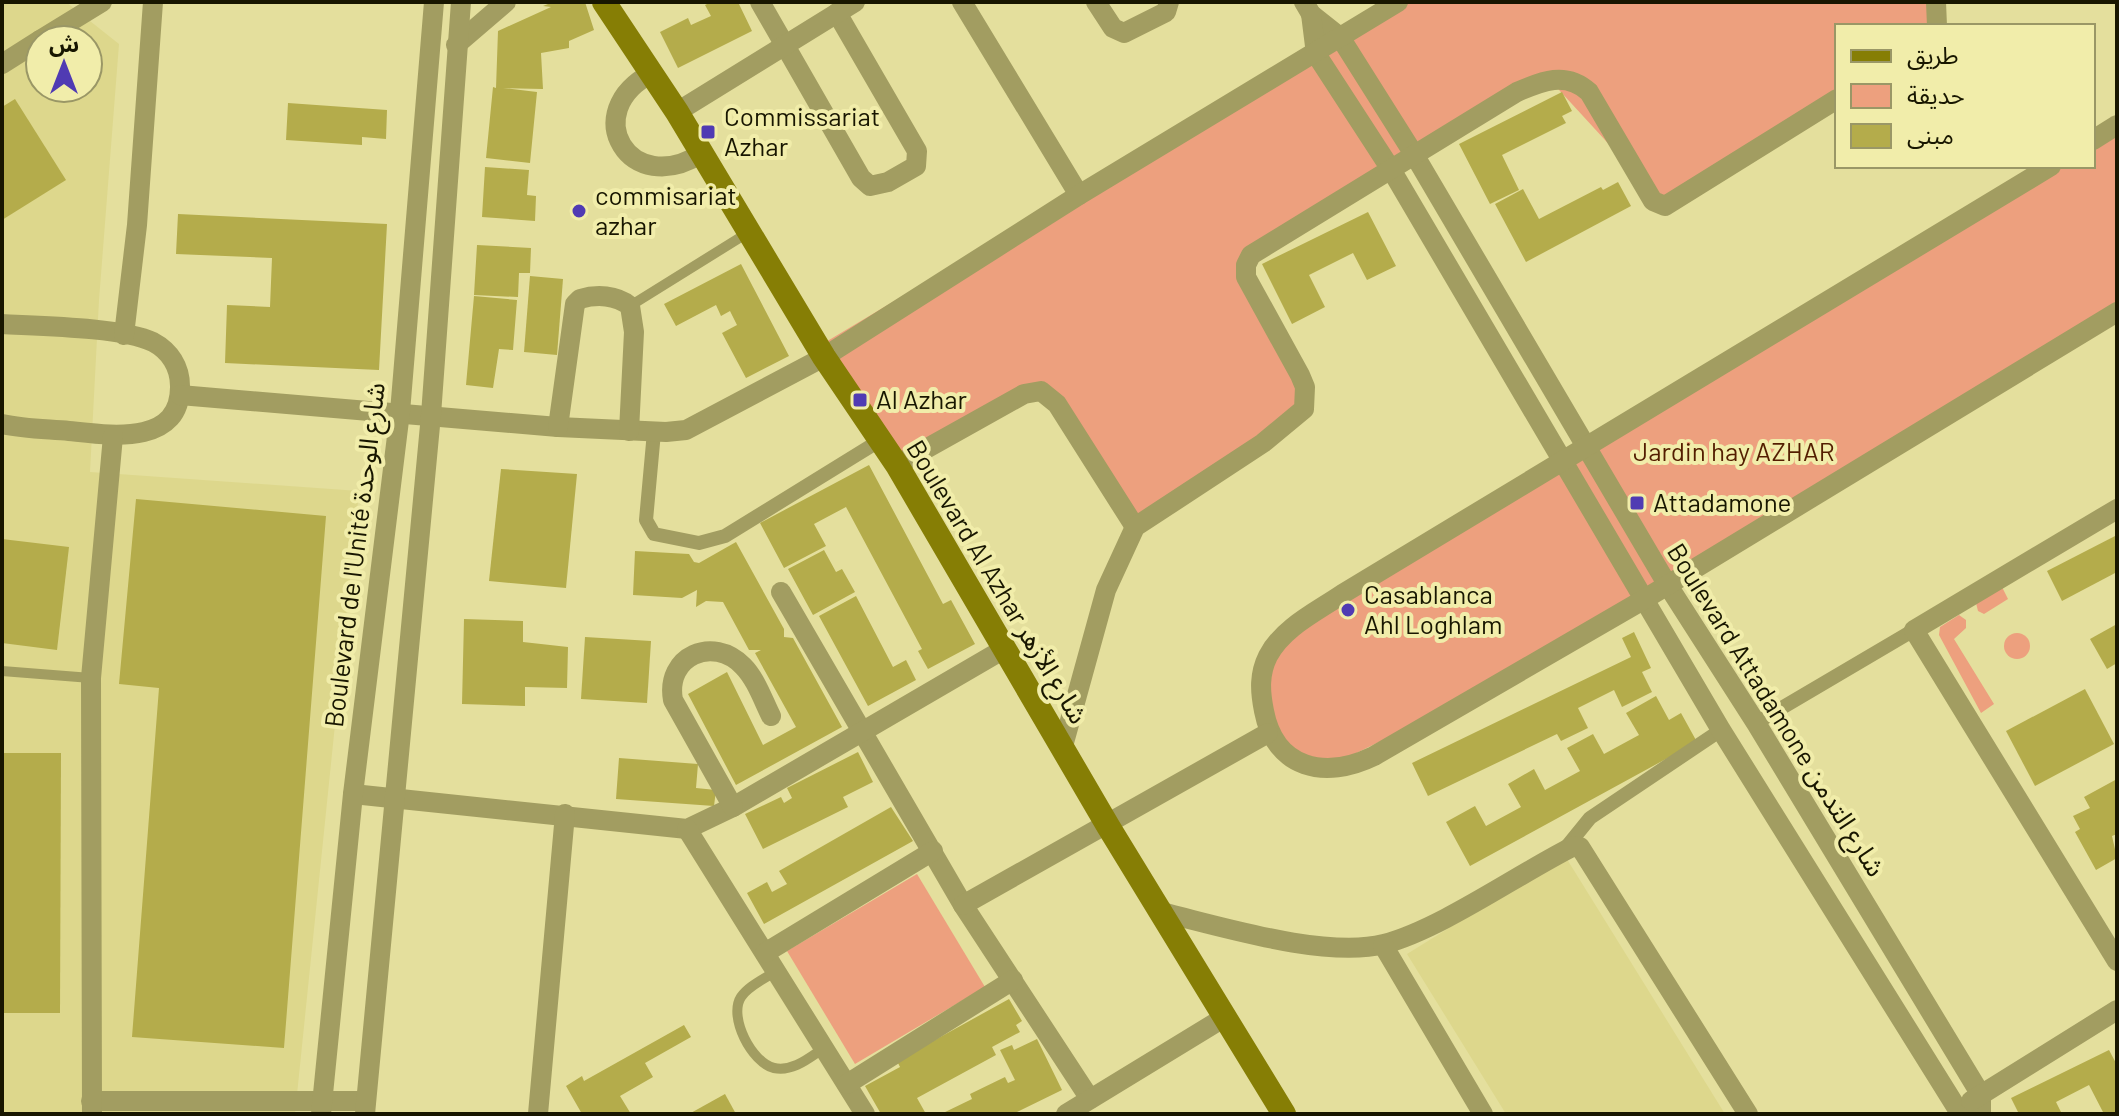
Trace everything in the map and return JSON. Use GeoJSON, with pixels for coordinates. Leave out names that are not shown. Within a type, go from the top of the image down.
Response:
{"type":"FeatureCollection","features":[{"type":"Feature","properties":{"kind":"main road","name":"Boulevard Al Azhar شارع الأزهر"},"geometry":{"type":"LineString","coordinates":[[604,2],[677,112],[824,357],[897,465],[1108,826],[1284,1114]]}},
{"type":"Feature","properties":{"kind":"street"},"geometry":{"type":"LineString","coordinates":[[66,24],[102,2]]}},
{"type":"Feature","properties":{"kind":"street"},"geometry":{"type":"LineString","coordinates":[[124,335],[137,225],[153,2]]}},
{"type":"Feature","properties":{"kind":"street","name":"Boulevard de l'Unité شارع الوحدة"},"geometry":{"type":"LineString","coordinates":[[321,1108],[353,794],[400,412],[434,2]]}},
{"type":"Feature","properties":{"kind":"street"},"geometry":{"type":"LineString","coordinates":[[113,436],[91,678],[91,1107],[365,1107],[431,415],[461,2]]}},
{"type":"Feature","properties":{"kind":"street"},"geometry":{"type":"LineString","coordinates":[[456,45],[477,23],[506,2]]}},
{"type":"Feature","properties":{"kind":"street"},"geometry":{"type":"LineString","coordinates":[[760,2],[865,184],[879,185],[916,166],[917,151],[837,13]]}},
{"type":"Feature","properties":{"kind":"street"},"geometry":{"type":"LineString","coordinates":[[677,112],[855,2]]}},
{"type":"Feature","properties":{"kind":"street"},"geometry":{"type":"LineString","coordinates":[[962,2],[1079,195]]}},
{"type":"Feature","properties":{"kind":"street"},"geometry":{"type":"LineString","coordinates":[[1096,2],[1113,28],[1124,33],[1166,12],[1169,2]]}},
{"type":"Feature","properties":{"kind":"street"},"geometry":{"type":"LineString","coordinates":[[180,395],[558,427],[654,432],[686,430],[824,357],[1079,195],[1398,2]]}},
{"type":"Feature","properties":{"kind":"street"},"geometry":{"type":"LineString","coordinates":[[1936,2],[1937,24]]}},
{"type":"Feature","properties":{"kind":"street","name":"Boulevard Attadamone شارع التدمن"},"geometry":{"type":"LineString","coordinates":[[1307,8],[1340,37],[1415,156],[1667,584],[1756,723],[1981,1104]]}},
{"type":"Feature","properties":{"kind":"street","name":"Boulevard Attadamone شارع التدمن"},"geometry":{"type":"LineString","coordinates":[[1307,8],[1316,54],[1392,171],[1721,730],[1958,1113]]}},
{"type":"Feature","properties":{"kind":"street"},"geometry":{"type":"LineString","coordinates":[[2,64],[24,50]]}},
{"type":"Feature","properties":{"kind":"street"},"geometry":{"type":"LineString","coordinates":[[652,73],[626,91],[618,102],[615,118],[623,147],[646,167],[660,169],[676,167],[702,153]]}},
{"type":"Feature","properties":{"kind":"street"},"geometry":{"type":"LineString","coordinates":[[1063,746],[1106,590],[1135,527],[1263,443],[1304,409],[1305,387],[1247,281],[1246,265],[1251,255],[1517,92],[1549,79],[1571,81],[1589,92],[1653,201],[1665,206],[1835,100]]}},
{"type":"Feature","properties":{"kind":"street"},"geometry":{"type":"LineString","coordinates":[[2095,139],[2117,125]]}},
{"type":"Feature","properties":{"kind":"street"},"geometry":{"type":"LineString","coordinates":[[2048,168],[1588,449],[1344,593],[1287,632],[1268,657],[1262,672],[1260,694],[1268,733],[1296,760],[1333,770],[1355,765],[1403,741],[1496,682],[1643,600],[2117,312]]}},
{"type":"Feature","properties":{"kind":"street"},"geometry":{"type":"LineString","coordinates":[[558,427],[575,304],[580,299],[603,297],[617,298],[630,306],[634,332],[629,431]]}},
{"type":"Feature","properties":{"kind":"street"},"geometry":{"type":"LineString","coordinates":[[2,324],[143,338],[166,350],[178,370],[180,395],[171,416],[146,433],[113,436],[2,424]]}},
{"type":"Feature","properties":{"kind":"street"},"geometry":{"type":"LineString","coordinates":[[897,465],[1024,394],[1041,391],[1057,404],[1135,527]]}},
{"type":"Feature","properties":{"kind":"street"},"geometry":{"type":"LineString","coordinates":[[654,432],[646,520],[654,534],[699,543],[725,536],[879,441]]}},
{"type":"Feature","properties":{"kind":"street"},"geometry":{"type":"LineString","coordinates":[[1756,723],[2117,509]]}},
{"type":"Feature","properties":{"kind":"street"},"geometry":{"type":"LineString","coordinates":[[781,592],[963,905],[1090,1099]]}},
{"type":"Feature","properties":{"kind":"street"},"geometry":{"type":"LineString","coordinates":[[1914,630],[2117,961]]}},
{"type":"Feature","properties":{"kind":"street"},"geometry":{"type":"LineString","coordinates":[[353,794],[687,829],[733,807],[1004,649]]}},
{"type":"Feature","properties":{"kind":"street"},"geometry":{"type":"LineString","coordinates":[[733,807],[673,700],[671,679],[675,670],[690,657],[702,652],[721,652],[743,666],[771,716]]}},
{"type":"Feature","properties":{"kind":"street"},"geometry":{"type":"LineString","coordinates":[[1564,851],[1590,818],[1721,730]]}},
{"type":"Feature","properties":{"kind":"street"},"geometry":{"type":"LineString","coordinates":[[963,905],[1108,826],[1268,733]]}},
{"type":"Feature","properties":{"kind":"street"},"geometry":{"type":"LineString","coordinates":[[538,1114],[565,814]]}},
{"type":"Feature","properties":{"kind":"street"},"geometry":{"type":"LineString","coordinates":[[687,829],[865,1114]]}},
{"type":"Feature","properties":{"kind":"street"},"geometry":{"type":"LineString","coordinates":[[1161,912],[1321,946],[1383,945],[1440,919],[1574,846],[1585,851],[1748,1114]]}},
{"type":"Feature","properties":{"kind":"street"},"geometry":{"type":"LineString","coordinates":[[765,953],[933,851]]}},
{"type":"Feature","properties":{"kind":"street"},"geometry":{"type":"LineString","coordinates":[[1383,945],[1483,1114]]}},
{"type":"Feature","properties":{"kind":"street"},"geometry":{"type":"LineString","coordinates":[[847,1084],[1013,980]]}},
{"type":"Feature","properties":{"kind":"street"},"geometry":{"type":"LineString","coordinates":[[1066,1114],[1225,1017]]}},
{"type":"Feature","properties":{"kind":"street"},"geometry":{"type":"LineString","coordinates":[[1958,1113],[1981,1104],[2114,1018]]}},
{"type":"Feature","properties":{"kind":"lane"},"geometry":{"type":"LineString","coordinates":[[630,306],[749,232]]}},
{"type":"Feature","properties":{"kind":"lane"},"geometry":{"type":"LineString","coordinates":[[2,671],[91,678]]}},
{"type":"Feature","properties":{"kind":"lane"},"geometry":{"type":"LineString","coordinates":[[776,971],[742,994],[737,1006],[738,1022],[759,1062],[774,1068],[792,1068],[824,1048]]}},
{"type":"Feature","properties":{"kind":"shaded area"},"geometry":{"type":"Polygon","coordinates":[[[2,2],[66,2],[94,24],[24,24],[24,104],[104,104],[104,32],[119,44],[99,300],[90,472],[359,491],[295,1114],[2,1114],[2,2]]]}},
{"type":"Feature","properties":{"kind":"shaded area"},"geometry":{"type":"Polygon","coordinates":[[[1565,856],[1725,1114],[1506,1114],[1407,954],[1565,856]]]}},
{"type":"Feature","properties":{"kind":"green space"},"geometry":{"type":"Polygon","coordinates":[[[1395,2],[1929,2],[1943,24],[1835,24],[1835,98],[1661,201],[1549,79],[1248,256],[1304,409],[1135,527],[1036,384],[890,465],[819,346],[1395,2]]]}},
{"type":"Feature","properties":{"kind":"green space","name":"Jardin hay AZHAR"},"geometry":{"type":"Polygon","coordinates":[[[2117,126],[2117,306],[1505,680],[1326,768],[1264,732],[1274,647],[2049,168],[2095,168],[2095,140],[2117,126]]]}},
{"type":"Feature","properties":{"kind":"green space"},"geometry":{"type":"Polygon","coordinates":[[[2002,587],[2008,599],[1984,614],[1978,611],[1976,603],[2002,587]]]}},
{"type":"Feature","properties":{"kind":"green space"},"geometry":{"type":"Polygon","coordinates":[[[1959,615],[1966,620],[1966,628],[1954,639],[1994,704],[1981,713],[1939,635],[1940,627],[1959,615]]]}},
{"type":"Feature","properties":{"kind":"green space"},"geometry":{"type":"Polygon","coordinates":[[[2017,633],[2026,637],[2030,646],[2026,655],[2017,659],[2008,655],[2004,646],[2008,637],[2017,633]]]}},
{"type":"Feature","properties":{"kind":"green space"},"geometry":{"type":"Polygon","coordinates":[[[917,874],[985,987],[855,1064],[787,951],[917,874]]]}},
{"type":"Feature","properties":{"kind":"building"},"geometry":{"type":"Polygon","coordinates":[[[553,2],[585,2],[594,30],[569,41],[569,48],[541,53],[543,89],[503,88],[537,92],[530,163],[486,158],[493,87],[496,88],[498,31],[551,7],[543,6],[553,2]]]}},
{"type":"Feature","properties":{"kind":"building"},"geometry":{"type":"Polygon","coordinates":[[[711,2],[738,2],[752,31],[678,68],[660,32],[688,18],[691,25],[711,16],[705,5],[711,2]]]}},
{"type":"Feature","properties":{"kind":"building"},"geometry":{"type":"Polygon","coordinates":[[[1562,92],[1572,111],[1562,116],[1566,123],[1502,155],[1519,190],[1490,204],[1459,144],[1562,92]]]}},
{"type":"Feature","properties":{"kind":"building"},"geometry":{"type":"Polygon","coordinates":[[[15,99],[66,180],[2,220],[2,107],[15,99]]]}},
{"type":"Feature","properties":{"kind":"building"},"geometry":{"type":"Polygon","coordinates":[[[288,103],[387,110],[386,139],[362,137],[362,145],[286,140],[288,103]]]}},
{"type":"Feature","properties":{"kind":"building"},"geometry":{"type":"Polygon","coordinates":[[[485,167],[529,170],[527,195],[536,196],[535,221],[482,217],[485,167]]]}},
{"type":"Feature","properties":{"kind":"building"},"geometry":{"type":"Polygon","coordinates":[[[1618,182],[1631,206],[1526,262],[1495,204],[1523,189],[1539,219],[1601,187],[1603,190],[1618,182]]]}},
{"type":"Feature","properties":{"kind":"building"},"geometry":{"type":"Polygon","coordinates":[[[1368,212],[1396,266],[1367,280],[1353,253],[1309,275],[1325,307],[1292,324],[1262,264],[1368,212]]]}},
{"type":"Feature","properties":{"kind":"building"},"geometry":{"type":"Polygon","coordinates":[[[178,214],[387,224],[379,370],[225,363],[227,305],[270,307],[272,258],[176,254],[178,214]]]}},
{"type":"Feature","properties":{"kind":"building"},"geometry":{"type":"Polygon","coordinates":[[[477,245],[531,248],[530,273],[519,273],[518,297],[474,295],[477,245]]]}},
{"type":"Feature","properties":{"kind":"building"},"geometry":{"type":"Polygon","coordinates":[[[741,264],[789,356],[746,378],[722,333],[737,325],[730,311],[721,316],[716,305],[676,326],[664,304],[741,264]]]}},
{"type":"Feature","properties":{"kind":"building"},"geometry":{"type":"Polygon","coordinates":[[[530,276],[563,279],[557,355],[524,352],[530,276]]]}},
{"type":"Feature","properties":{"kind":"building"},"geometry":{"type":"Polygon","coordinates":[[[474,296],[517,300],[513,350],[499,349],[493,388],[466,385],[474,296]]]}},
{"type":"Feature","properties":{"kind":"building"},"geometry":{"type":"Polygon","coordinates":[[[869,465],[943,604],[951,600],[975,644],[928,669],[918,651],[922,649],[846,507],[814,524],[826,546],[784,568],[760,523],[869,465]]]}},
{"type":"Feature","properties":{"kind":"building"},"geometry":{"type":"Polygon","coordinates":[[[501,469],[577,474],[566,588],[489,581],[501,469]]]}},
{"type":"Feature","properties":{"kind":"building"},"geometry":{"type":"Polygon","coordinates":[[[136,499],[326,516],[284,1048],[132,1037],[159,688],[119,684],[136,499]]]}},
{"type":"Feature","properties":{"kind":"building"},"geometry":{"type":"Polygon","coordinates":[[[2117,535],[2117,572],[2062,601],[2047,571],[2117,535]]]}},
{"type":"Feature","properties":{"kind":"building"},"geometry":{"type":"Polygon","coordinates":[[[2,539],[69,547],[57,650],[2,643],[2,539]]]}},
{"type":"Feature","properties":{"kind":"building"},"geometry":{"type":"Polygon","coordinates":[[[736,542],[784,629],[784,637],[793,638],[842,727],[736,785],[688,694],[727,672],[763,745],[796,727],[755,653],[761,650],[749,650],[723,602],[706,601],[696,607],[697,590],[682,598],[633,595],[635,551],[689,554],[694,562],[699,563],[736,542]]]}},
{"type":"Feature","properties":{"kind":"building"},"geometry":{"type":"Polygon","coordinates":[[[824,550],[836,572],[842,569],[855,592],[813,615],[788,569],[824,550]]]}},
{"type":"Feature","properties":{"kind":"building"},"geometry":{"type":"Polygon","coordinates":[[[856,596],[893,667],[906,660],[916,680],[868,706],[819,616],[856,596]]]}},
{"type":"Feature","properties":{"kind":"building"},"geometry":{"type":"Polygon","coordinates":[[[464,619],[523,621],[523,642],[568,647],[567,688],[525,687],[525,706],[462,704],[464,619]]]}},
{"type":"Feature","properties":{"kind":"building"},"geometry":{"type":"Polygon","coordinates":[[[2117,624],[2117,663],[2107,669],[2090,639],[2117,624]]]}},
{"type":"Feature","properties":{"kind":"building"},"geometry":{"type":"Polygon","coordinates":[[[1634,632],[1651,668],[1642,672],[1652,692],[1622,707],[1614,690],[1578,708],[1588,728],[1561,741],[1557,734],[1428,796],[1412,763],[1631,657],[1622,638],[1634,632]]]}},
{"type":"Feature","properties":{"kind":"building"},"geometry":{"type":"Polygon","coordinates":[[[585,637],[651,641],[647,703],[581,699],[585,637]]]}},
{"type":"Feature","properties":{"kind":"building"},"geometry":{"type":"Polygon","coordinates":[[[2085,689],[2114,744],[2035,786],[2006,731],[2085,689]]]}},
{"type":"Feature","properties":{"kind":"building"},"geometry":{"type":"Polygon","coordinates":[[[1656,696],[1669,720],[1681,713],[1697,742],[1470,866],[1446,822],[1475,806],[1486,826],[1521,807],[1508,784],[1534,769],[1545,790],[1580,771],[1567,748],[1593,734],[1604,754],[1639,735],[1626,713],[1656,696]]]}},
{"type":"Feature","properties":{"kind":"building"},"geometry":{"type":"Polygon","coordinates":[[[858,752],[873,782],[843,797],[848,807],[763,849],[745,814],[781,797],[784,803],[792,798],[787,788],[858,752]]]}},
{"type":"Feature","properties":{"kind":"building"},"geometry":{"type":"Polygon","coordinates":[[[2,753],[61,753],[60,1013],[2,1013],[2,753]]]}},
{"type":"Feature","properties":{"kind":"building"},"geometry":{"type":"Polygon","coordinates":[[[619,758],[698,764],[696,788],[716,790],[714,806],[616,799],[619,758]]]}},
{"type":"Feature","properties":{"kind":"building"},"geometry":{"type":"Polygon","coordinates":[[[2117,779],[2117,834],[2112,836],[2117,858],[2096,870],[2075,832],[2080,829],[2073,816],[2090,808],[2084,797],[2117,779]]]}},
{"type":"Feature","properties":{"kind":"building"},"geometry":{"type":"Polygon","coordinates":[[[891,807],[913,841],[764,924],[747,893],[767,882],[772,892],[787,884],[779,871],[891,807]]]}},
{"type":"Feature","properties":{"kind":"building"},"geometry":{"type":"Polygon","coordinates":[[[1009,999],[1022,1021],[1016,1025],[1020,1032],[992,1047],[996,1055],[917,1098],[926,1114],[881,1114],[865,1086],[900,1067],[897,1061],[1009,999]]]}},
{"type":"Feature","properties":{"kind":"building"},"geometry":{"type":"Polygon","coordinates":[[[684,1025],[691,1037],[645,1063],[653,1077],[620,1096],[631,1114],[582,1114],[566,1086],[582,1076],[584,1081],[684,1025]]]}},
{"type":"Feature","properties":{"kind":"building"},"geometry":{"type":"Polygon","coordinates":[[[1037,1039],[1062,1090],[1013,1114],[941,1114],[972,1099],[970,1094],[1005,1077],[1008,1083],[1015,1080],[1000,1050],[1012,1045],[1014,1050],[1037,1039]]]}},
{"type":"Feature","properties":{"kind":"building"},"geometry":{"type":"Polygon","coordinates":[[[2109,1050],[2117,1065],[2117,1114],[2104,1114],[2089,1085],[2056,1102],[2062,1114],[2019,1114],[2011,1098],[2109,1050]]]}},
{"type":"Feature","properties":{"kind":"building"},"geometry":{"type":"Polygon","coordinates":[[[725,1094],[736,1114],[689,1114],[725,1094]]]}},
{"type":"Feature","properties":{"kind":"place","name":"Commissariat Azhar"},"geometry":{"type":"Point","coordinates":[708,132]}},
{"type":"Feature","properties":{"kind":"place","name":"commisariat azhar"},"geometry":{"type":"Point","coordinates":[579,211]}},
{"type":"Feature","properties":{"kind":"place","name":"Al Azhar"},"geometry":{"type":"Point","coordinates":[860,400]}},
{"type":"Feature","properties":{"kind":"place","name":"Attadamone"},"geometry":{"type":"Point","coordinates":[1637,503]}},
{"type":"Feature","properties":{"kind":"place","name":"Casablanca Ahl Loghlam"},"geometry":{"type":"Point","coordinates":[1348,610]}}]}
